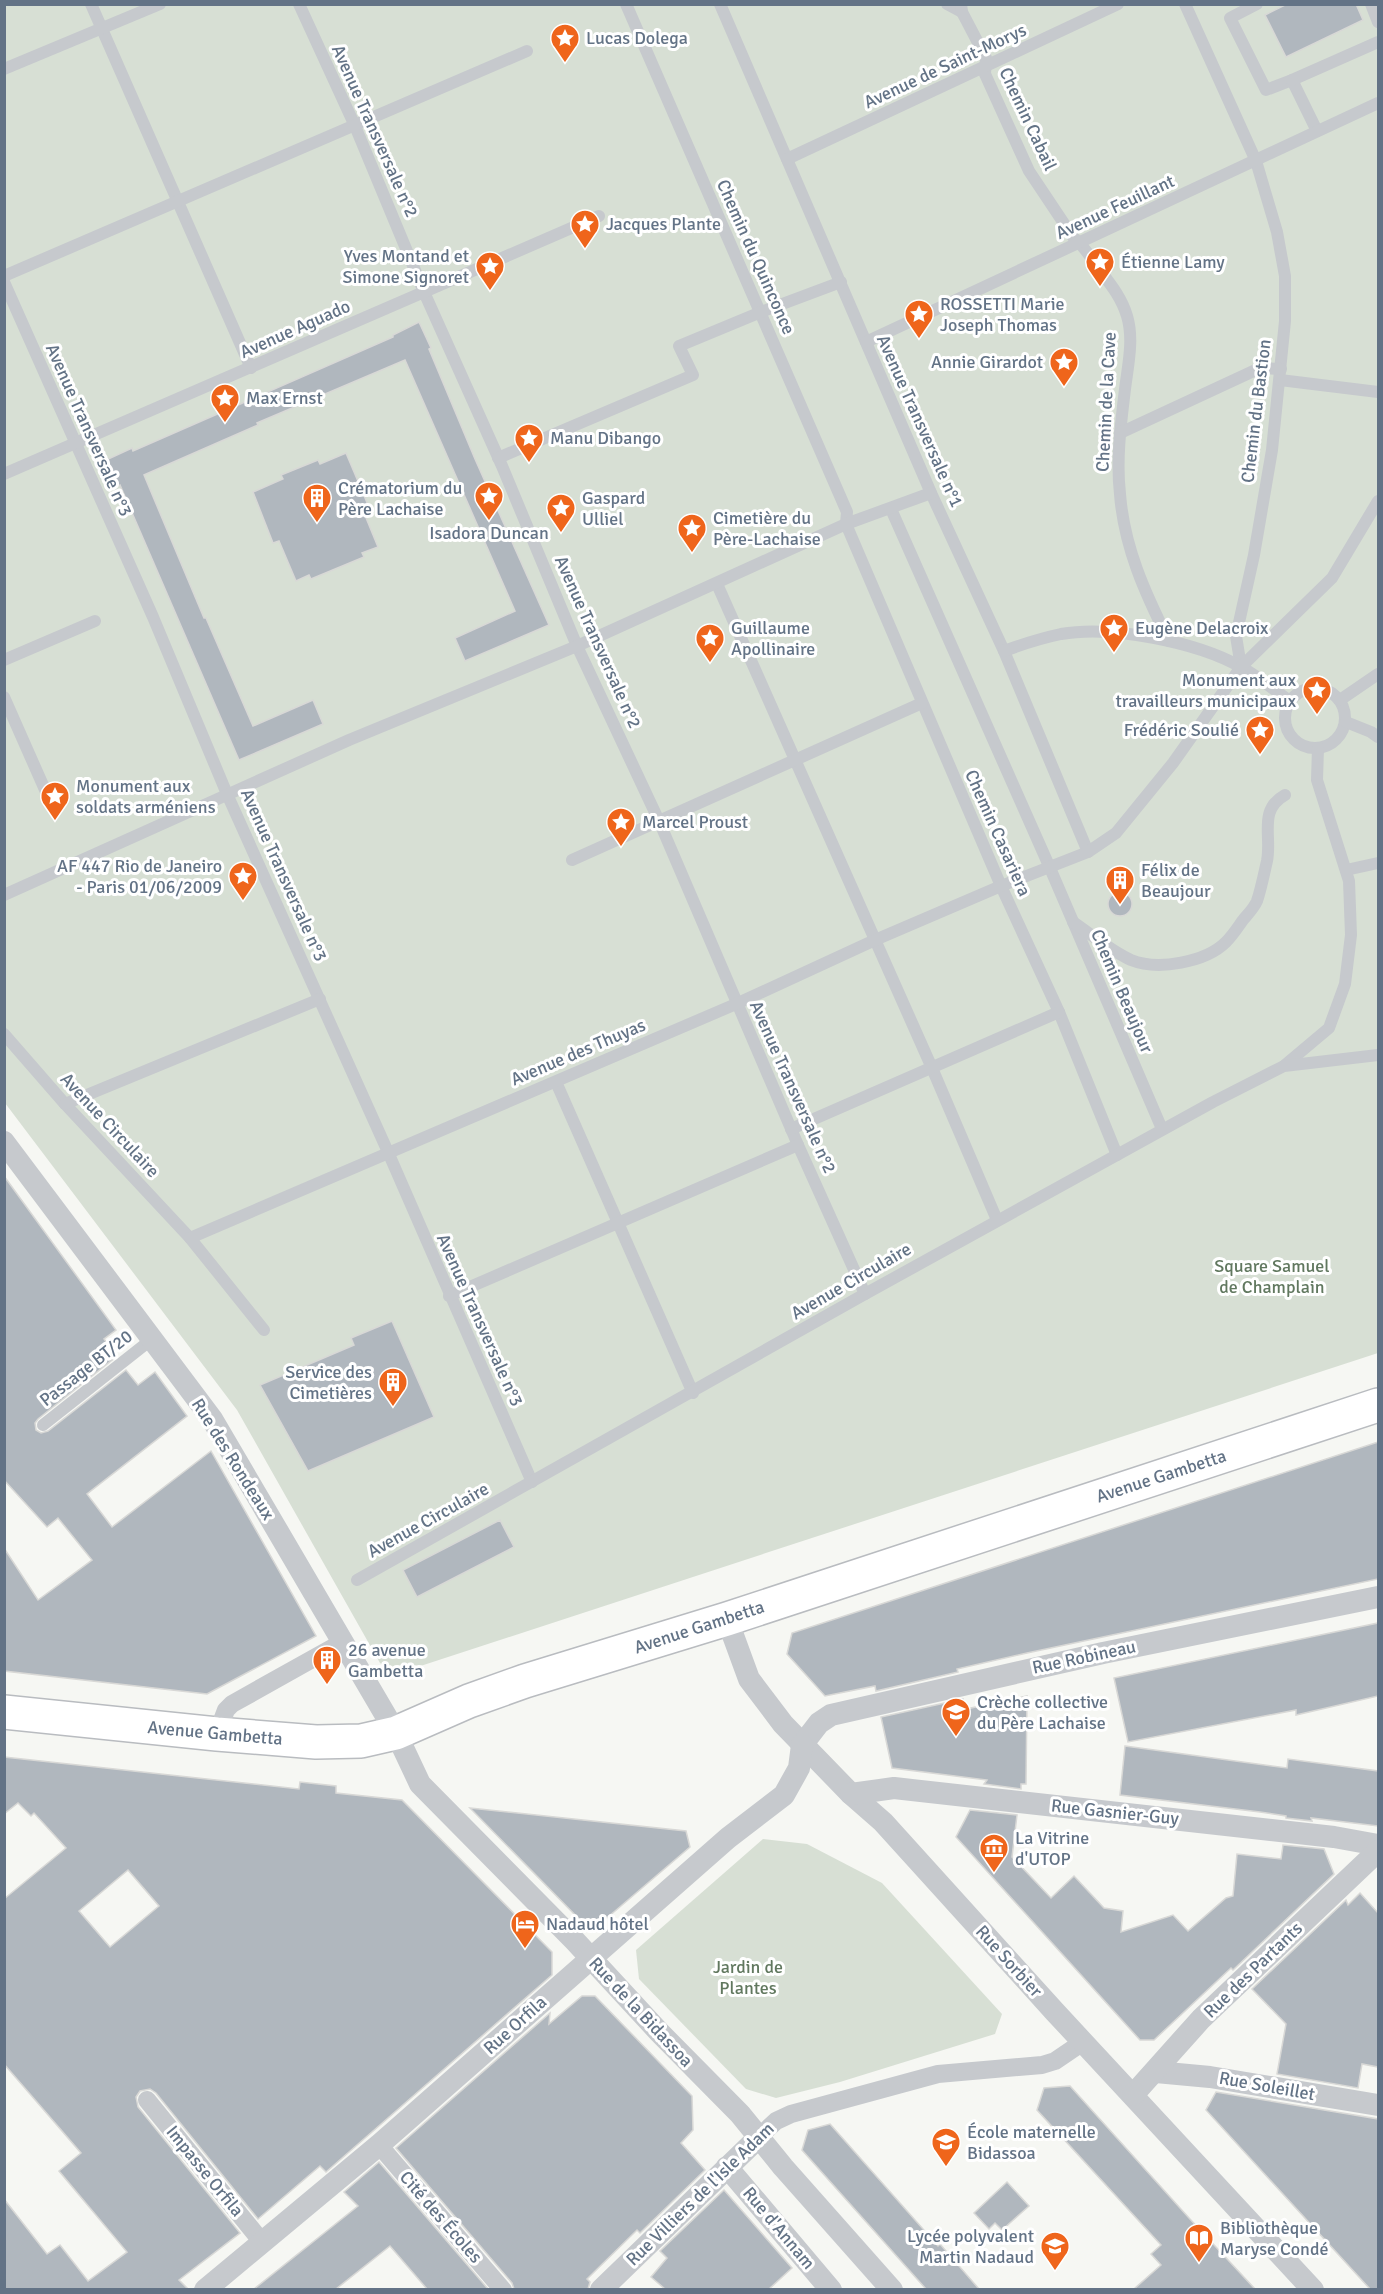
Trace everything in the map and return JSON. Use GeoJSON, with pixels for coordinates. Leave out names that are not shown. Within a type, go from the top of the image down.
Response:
{"type":"FeatureCollection","features":[{"type":"Feature","properties":{"kind":"main road","name":"Avenue Gambetta"},"geometry":{"type":"LineString","coordinates":[[4,1712],[217,1734],[316,1742],[361,1741],[396,1733],[469,1701],[525,1682],[727,1619],[1378,1405]]}},
{"type":"Feature","properties":{"kind":"street","name":"Rue des Rondeaux"},"geometry":{"type":"LineString","coordinates":[[4,1143],[212,1419],[396,1733]]}},
{"type":"Feature","properties":{"kind":"street","name":"Rue Robineau"},"geometry":{"type":"LineString","coordinates":[[802,1745],[819,1723],[831,1715],[1103,1653],[1378,1597]]}},
{"type":"Feature","properties":{"kind":"street","name":"Rue Sorbier"},"geometry":{"type":"LineString","coordinates":[[727,1619],[749,1680],[783,1724],[851,1794],[884,1822],[1083,2042],[1313,2289]]}},
{"type":"Feature","properties":{"kind":"street"},"geometry":{"type":"LineString","coordinates":[[217,1734],[226,1710],[232,1704],[342,1642]]}},
{"type":"Feature","properties":{"kind":"street","name":"Rue de la Bidassoa"},"geometry":{"type":"LineString","coordinates":[[396,1733],[420,1784],[740,2114],[758,2138],[892,2289]]}},
{"type":"Feature","properties":{"kind":"street","name":"Rue Orfila"},"geometry":{"type":"LineString","coordinates":[[205,2289],[379,2145],[729,1838],[784,1795],[799,1768],[802,1745]]}},
{"type":"Feature","properties":{"kind":"street","name":"Rue Gasnier-Guy"},"geometry":{"type":"LineString","coordinates":[[851,1794],[894,1788],[1334,1837],[1378,1845]]}},
{"type":"Feature","properties":{"kind":"street","name":"Rue des Partants"},"geometry":{"type":"LineString","coordinates":[[1133,2095],[1156,2072],[1201,2019],[1378,1851]]}},
{"type":"Feature","properties":{"kind":"street","name":"Rue Villiers de l'Isle Adam"},"geometry":{"type":"LineString","coordinates":[[602,2289],[776,2121],[791,2114],[938,2074],[1042,2065],[1055,2061],[1083,2042]]}},
{"type":"Feature","properties":{"kind":"street","name":"Rue Soleillet"},"geometry":{"type":"LineString","coordinates":[[1156,2072],[1210,2077],[1378,2105]]}},
{"type":"Feature","properties":{"kind":"street","name":"Impasse Orfila"},"geometry":{"type":"LineString","coordinates":[[147,2100],[262,2242]]}},
{"type":"Feature","properties":{"kind":"street","name":"Cité des Écoles"},"geometry":{"type":"LineString","coordinates":[[379,2145],[503,2289]]}},
{"type":"Feature","properties":{"kind":"street","name":"Rue d'Annam"},"geometry":{"type":"LineString","coordinates":[[726,2167],[831,2289]]}},
{"type":"Feature","properties":{"kind":"lane"},"geometry":{"type":"LineString","coordinates":[[91,4],[251,368]]}},
{"type":"Feature","properties":{"kind":"lane"},"geometry":{"type":"LineString","coordinates":[[4,69],[160,4]]}},
{"type":"Feature","properties":{"kind":"lane","name":"Avenue Transversale n°2"},"geometry":{"type":"LineString","coordinates":[[299,4],[356,126],[424,292],[498,458],[577,646],[659,821],[736,1004],[865,1294]]}},
{"type":"Feature","properties":{"kind":"lane","name":"Chemin du Quinconce"},"geometry":{"type":"LineString","coordinates":[[626,4],[847,512],[846,524]]}},
{"type":"Feature","properties":{"kind":"lane","name":"Avenue Transversale n°1"},"geometry":{"type":"LineString","coordinates":[[720,4],[931,493],[1004,651],[1088,852]]}},
{"type":"Feature","properties":{"kind":"lane"},"geometry":{"type":"LineString","coordinates":[[947,4],[962,8]]}},
{"type":"Feature","properties":{"kind":"lane","name":"Avenue de Saint-Morys"},"geometry":{"type":"LineString","coordinates":[[787,159],[1118,4]]}},
{"type":"Feature","properties":{"kind":"lane","name":"Chemin du Bastion"},"geometry":{"type":"LineString","coordinates":[[1185,4],[1256,161],[1277,232],[1285,276],[1285,321],[1266,485],[1254,555],[1236,636],[1241,667]]}},
{"type":"Feature","properties":{"kind":"lane"},"geometry":{"type":"LineString","coordinates":[[1371,4],[1378,22]]}},
{"type":"Feature","properties":{"kind":"lane"},"geometry":{"type":"LineString","coordinates":[[1258,5],[1230,18],[1266,90],[1378,42]]}},
{"type":"Feature","properties":{"kind":"lane","name":"Chemin Cabail"},"geometry":{"type":"LineString","coordinates":[[962,8],[986,58],[985,74],[1029,171],[1073,237],[1080,243]]}},
{"type":"Feature","properties":{"kind":"lane"},"geometry":{"type":"LineString","coordinates":[[4,276],[527,51]]}},
{"type":"Feature","properties":{"kind":"lane"},"geometry":{"type":"LineString","coordinates":[[1292,80],[1317,131]]}},
{"type":"Feature","properties":{"kind":"lane","name":"Avenue Feuillant"},"geometry":{"type":"LineString","coordinates":[[866,342],[1378,103]]}},
{"type":"Feature","properties":{"kind":"lane","name":"Avenue Aguado"},"geometry":{"type":"LineString","coordinates":[[4,474],[599,216]]}},
{"type":"Feature","properties":{"kind":"lane","name":"Chemin de la Cave"},"geometry":{"type":"LineString","coordinates":[[1080,243],[1122,302],[1128,317],[1130,344],[1120,433],[1119,490],[1128,545],[1136,571],[1169,641]]}},
{"type":"Feature","properties":{"kind":"lane","name":"Avenue Transversale n°3"},"geometry":{"type":"LineString","coordinates":[[4,282],[531,1482]]}},
{"type":"Feature","properties":{"kind":"lane"},"geometry":{"type":"LineString","coordinates":[[498,458],[693,375],[679,346],[841,282]]}},
{"type":"Feature","properties":{"kind":"lane"},"geometry":{"type":"LineString","coordinates":[[1120,433],[1260,368],[1280,375],[1378,392]]}},
{"type":"Feature","properties":{"kind":"lane"},"geometry":{"type":"LineString","coordinates":[[4,895],[360,735],[577,646],[846,524],[931,493]]}},
{"type":"Feature","properties":{"kind":"lane","name":"Avenue des Thuyas"},"geometry":{"type":"LineString","coordinates":[[190,1238],[736,1004],[1000,886],[1088,852],[1116,833],[1173,763],[1241,667],[1332,578],[1378,501]]}},
{"type":"Feature","properties":{"kind":"lane","name":"Chemin Beaujour"},"geometry":{"type":"LineString","coordinates":[[891,509],[1050,868],[1162,1129]]}},
{"type":"Feature","properties":{"kind":"lane","name":"Chemin Casariera"},"geometry":{"type":"LineString","coordinates":[[846,524],[1000,886],[1059,1012],[1117,1155]]}},
{"type":"Feature","properties":{"kind":"lane"},"geometry":{"type":"LineString","coordinates":[[717,584],[997,1220]]}},
{"type":"Feature","properties":{"kind":"lane"},"geometry":{"type":"LineString","coordinates":[[4,660],[95,621]]}},
{"type":"Feature","properties":{"kind":"lane"},"geometry":{"type":"LineString","coordinates":[[1004,651],[1062,634],[1096,631],[1169,641],[1212,654],[1241,667],[1290,701]]}},
{"type":"Feature","properties":{"kind":"lane"},"geometry":{"type":"LineString","coordinates":[[1340,700],[1378,674]]}},
{"type":"Feature","properties":{"kind":"lane"},"geometry":{"type":"LineString","coordinates":[[1315,688],[1326,690],[1340,700],[1344,707],[1346,722],[1338,738],[1329,745],[1318,748],[1300,744],[1291,736],[1285,719],[1290,701],[1303,690],[1315,688]]}},
{"type":"Feature","properties":{"kind":"lane"},"geometry":{"type":"LineString","coordinates":[[4,697],[46,792]]}},
{"type":"Feature","properties":{"kind":"lane"},"geometry":{"type":"LineString","coordinates":[[572,860],[922,703]]}},
{"type":"Feature","properties":{"kind":"lane"},"geometry":{"type":"LineString","coordinates":[[1346,722],[1378,737]]}},
{"type":"Feature","properties":{"kind":"lane"},"geometry":{"type":"LineString","coordinates":[[1284,1066],[1329,1028],[1345,984],[1351,935],[1349,881],[1317,780],[1318,748]]}},
{"type":"Feature","properties":{"kind":"lane"},"geometry":{"type":"LineString","coordinates":[[1072,922],[1132,960],[1151,964],[1178,964],[1219,947],[1226,942],[1256,903],[1268,858],[1270,810],[1275,800],[1285,795]]}},
{"type":"Feature","properties":{"kind":"lane"},"geometry":{"type":"LineString","coordinates":[[1346,870],[1378,863]]}},
{"type":"Feature","properties":{"kind":"lane"},"geometry":{"type":"LineString","coordinates":[[65,1104],[320,999]]}},
{"type":"Feature","properties":{"kind":"lane"},"geometry":{"type":"LineString","coordinates":[[791,1129],[1059,1012]]}},
{"type":"Feature","properties":{"kind":"lane","name":"Avenue Circulaire"},"geometry":{"type":"LineString","coordinates":[[4,1034],[65,1104],[190,1238]]}},
{"type":"Feature","properties":{"kind":"lane","name":"Avenue Circulaire"},"geometry":{"type":"LineString","coordinates":[[357,1580],[997,1220],[1162,1129],[1284,1066],[1378,1055]]}},
{"type":"Feature","properties":{"kind":"lane"},"geometry":{"type":"LineString","coordinates":[[556,1082],[693,1393]]}},
{"type":"Feature","properties":{"kind":"lane"},"geometry":{"type":"LineString","coordinates":[[449,1296],[798,1145]]}},
{"type":"Feature","properties":{"kind":"lane"},"geometry":{"type":"LineString","coordinates":[[190,1238],[264,1330]]}},
{"type":"Feature","properties":{"kind":"lane","name":"Passage BT/20"},"geometry":{"type":"LineString","coordinates":[[43,1425],[152,1339]]}},
{"type":"Feature","properties":{"kind":"green space","name":"Cimetière du Père-Lachaise"},"geometry":{"type":"Polygon","coordinates":[[[5,5],[1378,5],[1378,1353],[396,1674],[380,1663],[237,1410],[5,1103],[5,5]]]}},
{"type":"Feature","properties":{"kind":"green space","name":"Jardin de Plantes"},"geometry":{"type":"Polygon","coordinates":[[[763,1839],[807,1844],[882,1883],[1002,2014],[995,2034],[840,2082],[776,2098],[746,2089],[639,1979],[636,1950],[763,1839]]]}},
{"type":"Feature","properties":{"kind":"building"},"geometry":{"type":"Polygon","coordinates":[[[1287,4],[1356,4],[1363,20],[1286,57],[1265,15],[1287,4]]]}},
{"type":"Feature","properties":{"kind":"building"},"geometry":{"type":"Polygon","coordinates":[[[419,322],[475,459],[549,625],[465,661],[455,638],[515,611],[405,360],[257,423],[258,425],[144,475],[204,618],[206,618],[253,726],[313,700],[323,724],[239,760],[120,485],[118,486],[106,460],[132,448],[133,451],[393,337],[419,322]]]}},
{"type":"Feature","properties":{"kind":"building","name":"Crématorium du Père Lachaise"},"geometry":{"type":"Polygon","coordinates":[[[346,453],[368,505],[362,508],[378,547],[362,553],[364,557],[311,579],[309,575],[296,581],[279,541],[273,543],[253,492],[283,479],[281,475],[318,460],[320,464],[346,453]]]}},
{"type":"Feature","properties":{"kind":"building","name":"Félix de Beaujour"},"geometry":{"type":"Polygon","coordinates":[[[1120,892],[1129,895],[1132,904],[1129,913],[1120,916],[1111,913],[1108,904],[1111,895],[1120,892]]]}},
{"type":"Feature","properties":{"kind":"building"},"geometry":{"type":"Polygon","coordinates":[[[4,1176],[116,1330],[104,1339],[117,1356],[38,1419],[35,1423],[36,1430],[41,1433],[48,1431],[126,1370],[138,1385],[155,1372],[187,1416],[87,1494],[112,1527],[211,1451],[316,1636],[207,1694],[4,1671],[4,1548],[38,1600],[92,1560],[58,1518],[47,1527],[4,1480],[4,1176]]]}},
{"type":"Feature","properties":{"kind":"building","name":"Service des Cimetières"},"geometry":{"type":"Polygon","coordinates":[[[392,1321],[434,1417],[308,1471],[260,1385],[354,1345],[351,1338],[392,1321]]]}},
{"type":"Feature","properties":{"kind":"building"},"geometry":{"type":"Polygon","coordinates":[[[1378,1442],[1378,1579],[1027,1653],[876,1691],[875,1686],[825,1696],[787,1654],[792,1633],[1378,1442]]]}},
{"type":"Feature","properties":{"kind":"building"},"geometry":{"type":"Polygon","coordinates":[[[500,1520],[514,1547],[417,1597],[403,1570],[500,1520]]]}},
{"type":"Feature","properties":{"kind":"building"},"geometry":{"type":"Polygon","coordinates":[[[1378,1623],[1378,1696],[1296,1715],[1296,1710],[1128,1742],[1114,1678],[1378,1623]]]}},
{"type":"Feature","properties":{"kind":"building","name":"Crèche collective du Père Lachaise"},"geometry":{"type":"Polygon","coordinates":[[[1027,1696],[1026,1784],[1021,1784],[1021,1789],[984,1784],[987,1780],[892,1768],[881,1717],[963,1699],[966,1709],[1027,1696]]]}},
{"type":"Feature","properties":{"kind":"building"},"geometry":{"type":"Polygon","coordinates":[[[1125,1746],[1287,1768],[1288,1759],[1378,1771],[1378,1826],[1311,1818],[1312,1821],[1286,1818],[1286,1816],[1260,1812],[1120,1795],[1125,1746]]]}},
{"type":"Feature","properties":{"kind":"building"},"geometry":{"type":"Polygon","coordinates":[[[4,1757],[299,1789],[300,1782],[336,1786],[336,1793],[402,1800],[552,1952],[552,1975],[326,2172],[320,2166],[258,2219],[156,2093],[150,2089],[140,2091],[136,2097],[138,2107],[240,2233],[179,2280],[188,2289],[4,2289],[4,2199],[47,2254],[60,2245],[88,2281],[127,2252],[59,2171],[81,2153],[4,2064],[4,1899],[66,1848],[34,1813],[31,1816],[18,1803],[4,1814],[4,1757]],[[128,1870],[79,1911],[110,1947],[159,1906],[128,1870]]]}},
{"type":"Feature","properties":{"kind":"building"},"geometry":{"type":"Polygon","coordinates":[[[470,1808],[686,1831],[690,1847],[598,1926],[585,1925],[470,1808]]]}},
{"type":"Feature","properties":{"kind":"building"},"geometry":{"type":"Polygon","coordinates":[[[970,1810],[1017,1815],[1012,1857],[1051,1898],[1074,1876],[1104,1908],[1123,1911],[1121,1932],[1173,1915],[1188,1931],[1226,1898],[1233,1896],[1237,1854],[1281,1859],[1283,1845],[1324,1849],[1334,1874],[1233,1970],[1231,1968],[1154,2040],[1140,2040],[956,1837],[970,1810]]]}},
{"type":"Feature","properties":{"kind":"building"},"geometry":{"type":"Polygon","coordinates":[[[1360,1893],[1378,1913],[1378,2067],[1362,2064],[1358,2088],[1277,2074],[1286,2024],[1252,1989],[1346,1900],[1348,1905],[1360,1893]]]}},
{"type":"Feature","properties":{"kind":"building"},"geometry":{"type":"Polygon","coordinates":[[[582,1996],[595,1996],[692,2096],[693,2130],[681,2143],[705,2170],[640,2233],[637,2230],[587,2279],[590,2282],[588,2289],[514,2289],[512,2283],[396,2148],[550,2013],[549,2024],[582,1996]]]}},
{"type":"Feature","properties":{"kind":"building"},"geometry":{"type":"Polygon","coordinates":[[[1070,2086],[1255,2289],[1134,2289],[1161,2265],[1151,2254],[1161,2245],[1037,2110],[1044,2088],[1070,2086]]]}},
{"type":"Feature","properties":{"kind":"building"},"geometry":{"type":"Polygon","coordinates":[[[1216,2092],[1378,2119],[1378,2289],[1370,2289],[1206,2110],[1216,2092]]]}},
{"type":"Feature","properties":{"kind":"building"},"geometry":{"type":"Polygon","coordinates":[[[830,2124],[979,2289],[926,2289],[802,2150],[808,2130],[830,2124]]]}},
{"type":"Feature","properties":{"kind":"building"},"geometry":{"type":"Polygon","coordinates":[[[379,2162],[488,2289],[427,2289],[390,2246],[336,2289],[254,2289],[358,2206],[344,2192],[379,2162]]]}},
{"type":"Feature","properties":{"kind":"building"},"geometry":{"type":"Polygon","coordinates":[[[1007,2182],[1029,2206],[1002,2230],[995,2223],[989,2229],[974,2213],[1007,2182]]]}},
{"type":"Feature","properties":{"kind":"building"},"geometry":{"type":"Polygon","coordinates":[[[724,2190],[792,2268],[769,2289],[665,2289],[651,2277],[667,2258],[660,2251],[724,2190]]]}},
{"type":"Feature","properties":{"kind":"place","name":"Lucas Dolega"},"geometry":{"type":"Point","coordinates":[565,64]}},
{"type":"Feature","properties":{"kind":"place","name":"Jacques Plante"},"geometry":{"type":"Point","coordinates":[585,250]}},
{"type":"Feature","properties":{"kind":"place","name":"Étienne Lamy"},"geometry":{"type":"Point","coordinates":[1100,288]}},
{"type":"Feature","properties":{"kind":"place","name":"Yves Montand et Simone Signoret"},"geometry":{"type":"Point","coordinates":[490,292]}},
{"type":"Feature","properties":{"kind":"place","name":"ROSSETTI Marie Joseph Thomas"},"geometry":{"type":"Point","coordinates":[919,340]}},
{"type":"Feature","properties":{"kind":"place","name":"Annie Girardot"},"geometry":{"type":"Point","coordinates":[1064,388]}},
{"type":"Feature","properties":{"kind":"place","name":"Max Ernst"},"geometry":{"type":"Point","coordinates":[225,424]}},
{"type":"Feature","properties":{"kind":"place","name":"Manu Dibango"},"geometry":{"type":"Point","coordinates":[529,464]}},
{"type":"Feature","properties":{"kind":"place","name":"Isadora Duncan"},"geometry":{"type":"Point","coordinates":[489,522]}},
{"type":"Feature","properties":{"kind":"place","name":"Crématorium du Père Lachaise"},"geometry":{"type":"Point","coordinates":[317,524]}},
{"type":"Feature","properties":{"kind":"place","name":"Gaspard Ulliel"},"geometry":{"type":"Point","coordinates":[561,534]}},
{"type":"Feature","properties":{"kind":"place","name":"Cimetière du Père-Lachaise"},"geometry":{"type":"Point","coordinates":[692,554]}},
{"type":"Feature","properties":{"kind":"place","name":"Eugène Delacroix"},"geometry":{"type":"Point","coordinates":[1114,654]}},
{"type":"Feature","properties":{"kind":"place","name":"Guillaume Apollinaire"},"geometry":{"type":"Point","coordinates":[710,664]}},
{"type":"Feature","properties":{"kind":"place","name":"Monument aux travailleurs municipaux"},"geometry":{"type":"Point","coordinates":[1317,716]}},
{"type":"Feature","properties":{"kind":"place","name":"Frédéric Soulié"},"geometry":{"type":"Point","coordinates":[1260,756]}},
{"type":"Feature","properties":{"kind":"place","name":"Monument aux soldats arméniens"},"geometry":{"type":"Point","coordinates":[55,822]}},
{"type":"Feature","properties":{"kind":"place","name":"Marcel Proust"},"geometry":{"type":"Point","coordinates":[621,848]}},
{"type":"Feature","properties":{"kind":"place","name":"AF 447 Rio de Janeiro - Paris 01/06/2009"},"geometry":{"type":"Point","coordinates":[243,902]}},
{"type":"Feature","properties":{"kind":"place","name":"Félix de Beaujour"},"geometry":{"type":"Point","coordinates":[1120,906]}},
{"type":"Feature","properties":{"kind":"place","name":"Service des Cimetières"},"geometry":{"type":"Point","coordinates":[393,1408]}},
{"type":"Feature","properties":{"kind":"place","name":"26 avenue Gambetta"},"geometry":{"type":"Point","coordinates":[327,1686]}},
{"type":"Feature","properties":{"kind":"place","name":"Crèche collective du Père Lachaise"},"geometry":{"type":"Point","coordinates":[956,1738]}},
{"type":"Feature","properties":{"kind":"place","name":"La Vitrine d'UTOP"},"geometry":{"type":"Point","coordinates":[994,1874]}},
{"type":"Feature","properties":{"kind":"place","name":"Nadaud hôtel"},"geometry":{"type":"Point","coordinates":[525,1950]}},
{"type":"Feature","properties":{"kind":"place","name":"École maternelle Bidassoa"},"geometry":{"type":"Point","coordinates":[946,2168]}},
{"type":"Feature","properties":{"kind":"place","name":"Bibliothèque Maryse Condé"},"geometry":{"type":"Point","coordinates":[1199,2264]}},
{"type":"Feature","properties":{"kind":"place","name":"Lycée polyvalent Martin Nadaud"},"geometry":{"type":"Point","coordinates":[1055,2272]}},
{"type":"Feature","properties":{"kind":"park label","name":"Square Samuel de Champlain"},"geometry":{"type":"Point","coordinates":[1272,1276]}}]}
